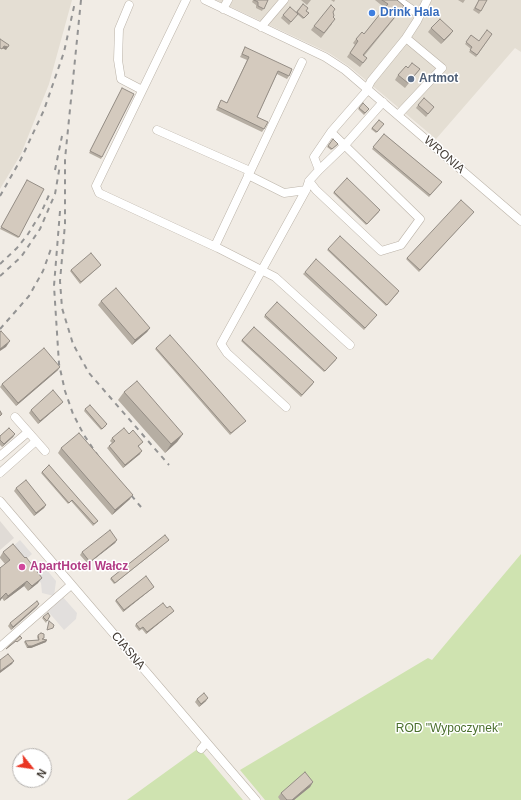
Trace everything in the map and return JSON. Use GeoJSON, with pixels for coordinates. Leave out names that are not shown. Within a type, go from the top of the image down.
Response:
{"type":"FeatureCollection","features":[{"type":"Feature","properties":{"kind":"street"},"geometry":{"type":"LineString","coordinates":[[186,0],[96,186],[98,193],[215,246],[275,277],[350,345]]}},
{"type":"Feature","properties":{"kind":"street","name":"WRONIA"},"geometry":{"type":"LineString","coordinates":[[205,0],[325,57],[345,70],[521,221]]}},
{"type":"Feature","properties":{"kind":"street"},"geometry":{"type":"LineString","coordinates":[[223,9],[228,0]]}},
{"type":"Feature","properties":{"kind":"street"},"geometry":{"type":"LineString","coordinates":[[261,27],[284,0]]}},
{"type":"Feature","properties":{"kind":"street"},"geometry":{"type":"LineString","coordinates":[[398,0],[420,15]]}},
{"type":"Feature","properties":{"kind":"street"},"geometry":{"type":"LineString","coordinates":[[319,170],[314,157],[331,132],[367,89],[406,38],[427,0]]}},
{"type":"Feature","properties":{"kind":"street"},"geometry":{"type":"LineString","coordinates":[[129,5],[120,29],[118,60],[121,78],[142,90]]}},
{"type":"Feature","properties":{"kind":"street"},"geometry":{"type":"LineString","coordinates":[[398,115],[442,68],[406,38]]}},
{"type":"Feature","properties":{"kind":"street"},"geometry":{"type":"LineString","coordinates":[[215,246],[302,62]]}},
{"type":"Feature","properties":{"kind":"street"},"geometry":{"type":"LineString","coordinates":[[286,407],[227,352],[221,344],[306,190],[309,181],[344,146],[383,102]]}},
{"type":"Feature","properties":{"kind":"street"},"geometry":{"type":"LineString","coordinates":[[157,130],[249,173],[284,193],[306,190]]}},
{"type":"Feature","properties":{"kind":"street"},"geometry":{"type":"LineString","coordinates":[[309,181],[316,190],[381,251],[401,245],[420,219],[331,132]]}},
{"type":"Feature","properties":{"kind":"street"},"geometry":{"type":"LineString","coordinates":[[16,417],[44,452]]}},
{"type":"Feature","properties":{"kind":"street"},"geometry":{"type":"LineString","coordinates":[[0,456],[28,432]]}},
{"type":"Feature","properties":{"kind":"street"},"geometry":{"type":"LineString","coordinates":[[0,473],[36,441]]}},
{"type":"Feature","properties":{"kind":"street","name":"CIASNA"},"geometry":{"type":"LineString","coordinates":[[0,501],[204,746],[256,800]]}},
{"type":"Feature","properties":{"kind":"street"},"geometry":{"type":"LineString","coordinates":[[0,647],[71,585]]}},
{"type":"Feature","properties":{"kind":"shaded area"},"geometry":{"type":"Polygon","coordinates":[[[0,0],[72,0],[49,84],[21,154],[0,189],[0,0]]]}},
{"type":"Feature","properties":{"kind":"shaded area"},"geometry":{"type":"Polygon","coordinates":[[[216,0],[521,0],[521,52],[515,48],[436,139],[350,67],[329,53],[216,0]]]}},
{"type":"Feature","properties":{"kind":"shaded area"},"geometry":{"type":"Polygon","coordinates":[[[0,521],[14,538],[0,550],[0,521]]]}},
{"type":"Feature","properties":{"kind":"shaded area"},"geometry":{"type":"Polygon","coordinates":[[[20,540],[32,554],[23,562],[11,548],[20,540]]]}},
{"type":"Feature","properties":{"kind":"shaded area"},"geometry":{"type":"Polygon","coordinates":[[[46,569],[56,581],[54,596],[42,593],[41,583],[36,577],[46,569]]]}},
{"type":"Feature","properties":{"kind":"shaded area"},"geometry":{"type":"Polygon","coordinates":[[[62,596],[77,613],[76,619],[64,630],[46,609],[62,596]]]}},
{"type":"Feature","properties":{"kind":"green space","name":"ROD \"Wypoczynek\""},"geometry":{"type":"Polygon","coordinates":[[[521,554],[521,800],[265,800],[240,770],[428,658],[432,660],[521,554]]]}},
{"type":"Feature","properties":{"kind":"green space"},"geometry":{"type":"Polygon","coordinates":[[[199,748],[243,800],[127,800],[199,748]]]}},
{"type":"Feature","properties":{"kind":"building"},"geometry":{"type":"Polygon","coordinates":[[[254,0],[268,0],[264,9],[258,6],[258,2],[254,0]]]}},
{"type":"Feature","properties":{"kind":"building"},"geometry":{"type":"Polygon","coordinates":[[[382,0],[397,0],[404,6],[363,55],[367,58],[363,63],[350,53],[358,41],[356,39],[362,32],[364,34],[388,4],[382,0]]]}},
{"type":"Feature","properties":{"kind":"building"},"geometry":{"type":"Polygon","coordinates":[[[479,0],[487,0],[481,11],[475,8],[479,0]]]}},
{"type":"Feature","properties":{"kind":"building"},"geometry":{"type":"Polygon","coordinates":[[[303,4],[308,8],[306,11],[309,13],[304,18],[297,12],[303,4]]]}},
{"type":"Feature","properties":{"kind":"building"},"geometry":{"type":"Polygon","coordinates":[[[331,5],[335,9],[333,12],[333,17],[335,19],[324,33],[314,26],[331,5]]]}},
{"type":"Feature","properties":{"kind":"building"},"geometry":{"type":"Polygon","coordinates":[[[290,7],[298,14],[291,22],[283,15],[290,7]]]}},
{"type":"Feature","properties":{"kind":"building"},"geometry":{"type":"Polygon","coordinates":[[[440,19],[453,31],[444,40],[431,28],[440,19]]]}},
{"type":"Feature","properties":{"kind":"building"},"geometry":{"type":"Polygon","coordinates":[[[487,30],[492,34],[477,55],[470,50],[472,47],[466,42],[471,35],[479,41],[487,30]]]}},
{"type":"Feature","properties":{"kind":"building"},"geometry":{"type":"Polygon","coordinates":[[[0,39],[9,45],[8,47],[4,46],[2,49],[0,48],[0,39]]]}},
{"type":"Feature","properties":{"kind":"building"},"geometry":{"type":"Polygon","coordinates":[[[245,47],[292,69],[289,76],[278,71],[257,117],[268,122],[264,129],[218,107],[221,100],[227,103],[249,57],[242,54],[245,47]]]}},
{"type":"Feature","properties":{"kind":"building"},"geometry":{"type":"Polygon","coordinates":[[[412,63],[420,69],[408,83],[398,75],[406,66],[408,68],[412,63]]]}},
{"type":"Feature","properties":{"kind":"building"},"geometry":{"type":"Polygon","coordinates":[[[122,88],[134,94],[102,157],[90,151],[122,88]]]}},
{"type":"Feature","properties":{"kind":"building"},"geometry":{"type":"Polygon","coordinates":[[[424,98],[434,107],[428,114],[418,105],[424,98]]]}},
{"type":"Feature","properties":{"kind":"building"},"geometry":{"type":"Polygon","coordinates":[[[363,103],[369,109],[365,113],[359,108],[363,103]]]}},
{"type":"Feature","properties":{"kind":"building"},"geometry":{"type":"Polygon","coordinates":[[[379,120],[384,124],[377,132],[372,128],[379,120]]]}},
{"type":"Feature","properties":{"kind":"building"},"geometry":{"type":"Polygon","coordinates":[[[384,134],[442,182],[430,195],[373,147],[384,134]]]}},
{"type":"Feature","properties":{"kind":"building"},"geometry":{"type":"Polygon","coordinates":[[[333,139],[338,144],[332,149],[328,146],[333,139]]]}},
{"type":"Feature","properties":{"kind":"building"},"geometry":{"type":"Polygon","coordinates":[[[347,178],[380,210],[367,224],[334,192],[347,178]]]}},
{"type":"Feature","properties":{"kind":"building"},"geometry":{"type":"Polygon","coordinates":[[[27,180],[44,189],[19,237],[1,227],[27,180]]]}},
{"type":"Feature","properties":{"kind":"building"},"geometry":{"type":"Polygon","coordinates":[[[461,200],[474,212],[420,270],[407,258],[461,200]]]}},
{"type":"Feature","properties":{"kind":"building"},"geometry":{"type":"Polygon","coordinates":[[[340,236],[399,291],[387,305],[328,249],[340,236]]]}},
{"type":"Feature","properties":{"kind":"building"},"geometry":{"type":"Polygon","coordinates":[[[91,253],[101,265],[81,282],[71,270],[91,253]]]}},
{"type":"Feature","properties":{"kind":"building"},"geometry":{"type":"Polygon","coordinates":[[[316,259],[377,315],[365,328],[305,272],[316,259]]]}},
{"type":"Feature","properties":{"kind":"building"},"geometry":{"type":"Polygon","coordinates":[[[116,288],[150,328],[135,340],[101,301],[116,288]]]}},
{"type":"Feature","properties":{"kind":"building"},"geometry":{"type":"Polygon","coordinates":[[[277,302],[337,358],[325,371],[265,315],[277,302]]]}},
{"type":"Feature","properties":{"kind":"building"},"geometry":{"type":"Polygon","coordinates":[[[254,327],[314,382],[302,395],[242,340],[254,327]]]}},
{"type":"Feature","properties":{"kind":"building"},"geometry":{"type":"Polygon","coordinates":[[[1,331],[10,341],[0,349],[0,332],[1,331]]]}},
{"type":"Feature","properties":{"kind":"building"},"geometry":{"type":"Polygon","coordinates":[[[170,335],[246,421],[231,433],[156,348],[170,335]]]}},
{"type":"Feature","properties":{"kind":"building"},"geometry":{"type":"Polygon","coordinates":[[[44,348],[60,367],[18,403],[2,384],[44,348]]]}},
{"type":"Feature","properties":{"kind":"building"},"geometry":{"type":"Polygon","coordinates":[[[137,381],[183,434],[171,444],[124,392],[137,381]]]}},
{"type":"Feature","properties":{"kind":"building"},"geometry":{"type":"Polygon","coordinates":[[[53,390],[63,402],[40,421],[31,410],[53,390]]]}},
{"type":"Feature","properties":{"kind":"building"},"geometry":{"type":"Polygon","coordinates":[[[90,405],[107,424],[102,429],[85,409],[90,405]]]}},
{"type":"Feature","properties":{"kind":"building"},"geometry":{"type":"Polygon","coordinates":[[[9,428],[15,434],[4,444],[0,440],[0,436],[9,428]]]}},
{"type":"Feature","properties":{"kind":"building"},"geometry":{"type":"Polygon","coordinates":[[[124,428],[129,434],[133,430],[143,442],[138,446],[142,451],[125,465],[109,446],[115,441],[112,438],[124,428]]]}},
{"type":"Feature","properties":{"kind":"building"},"geometry":{"type":"Polygon","coordinates":[[[79,433],[133,495],[115,510],[61,448],[79,433]]]}},
{"type":"Feature","properties":{"kind":"building"},"geometry":{"type":"Polygon","coordinates":[[[49,465],[98,521],[94,524],[72,500],[69,503],[42,472],[49,465]]]}},
{"type":"Feature","properties":{"kind":"building"},"geometry":{"type":"Polygon","coordinates":[[[26,480],[46,505],[36,513],[16,488],[26,480]]]}},
{"type":"Feature","properties":{"kind":"building"},"geometry":{"type":"Polygon","coordinates":[[[110,530],[117,540],[90,562],[82,552],[110,530]]]}},
{"type":"Feature","properties":{"kind":"building"},"geometry":{"type":"Polygon","coordinates":[[[165,535],[169,540],[115,583],[111,578],[165,535]]]}},
{"type":"Feature","properties":{"kind":"building"},"geometry":{"type":"Polygon","coordinates":[[[13,544],[25,558],[26,557],[42,578],[32,586],[27,581],[8,596],[6,593],[0,599],[0,568],[10,560],[3,552],[13,544]]]}},
{"type":"Feature","properties":{"kind":"building"},"geometry":{"type":"Polygon","coordinates":[[[146,576],[154,587],[124,610],[116,600],[146,576]]]}},
{"type":"Feature","properties":{"kind":"building"},"geometry":{"type":"Polygon","coordinates":[[[37,601],[39,604],[13,627],[10,623],[37,601]]]}},
{"type":"Feature","properties":{"kind":"building"},"geometry":{"type":"Polygon","coordinates":[[[163,603],[167,608],[170,606],[174,611],[147,632],[143,627],[140,629],[136,624],[163,603]]]}},
{"type":"Feature","properties":{"kind":"building"},"geometry":{"type":"Polygon","coordinates":[[[48,613],[50,616],[47,621],[43,617],[48,613]]]}},
{"type":"Feature","properties":{"kind":"building"},"geometry":{"type":"Polygon","coordinates":[[[49,621],[54,625],[53,628],[47,630],[49,621]]]}},
{"type":"Feature","properties":{"kind":"building"},"geometry":{"type":"Polygon","coordinates":[[[41,633],[44,634],[44,638],[42,639],[47,640],[32,646],[28,646],[25,641],[39,640],[38,635],[41,633]]]}},
{"type":"Feature","properties":{"kind":"building"},"geometry":{"type":"Polygon","coordinates":[[[20,636],[22,638],[6,649],[20,636]]]}},
{"type":"Feature","properties":{"kind":"building"},"geometry":{"type":"Polygon","coordinates":[[[8,654],[14,661],[0,671],[0,660],[8,654]]]}},
{"type":"Feature","properties":{"kind":"building"},"geometry":{"type":"Polygon","coordinates":[[[204,693],[208,698],[201,704],[197,699],[204,693]]]}},
{"type":"Feature","properties":{"kind":"building"},"geometry":{"type":"Polygon","coordinates":[[[305,772],[313,782],[292,800],[287,800],[281,793],[305,772]]]}},
{"type":"Feature","properties":{"kind":"railway"},"geometry":{"type":"LineString","coordinates":[[81,0],[65,159],[65,224],[60,281],[62,308],[73,344],[89,373],[169,465]]}},
{"type":"Feature","properties":{"kind":"railway"},"geometry":{"type":"LineString","coordinates":[[0,196],[21,159],[44,110],[64,52],[75,2]]}},
{"type":"Feature","properties":{"kind":"railway"},"geometry":{"type":"LineString","coordinates":[[55,170],[62,136]]}},
{"type":"Feature","properties":{"kind":"railway"},"geometry":{"type":"LineString","coordinates":[[0,276],[21,257],[40,229],[55,194],[60,165]]}},
{"type":"Feature","properties":{"kind":"railway"},"geometry":{"type":"LineString","coordinates":[[0,264],[17,248],[28,234],[41,213],[49,195]]}},
{"type":"Feature","properties":{"kind":"railway"},"geometry":{"type":"LineString","coordinates":[[60,211],[54,286],[59,364],[65,391],[73,414],[84,435],[100,459]]}},
{"type":"Feature","properties":{"kind":"railway"},"geometry":{"type":"LineString","coordinates":[[0,329],[29,296],[43,271],[52,246]]}},
{"type":"Feature","properties":{"kind":"railway"},"geometry":{"type":"LineString","coordinates":[[125,488],[141,507]]}},
{"type":"Feature","properties":{"kind":"place","name":"Drink Hala"},"geometry":{"type":"Point","coordinates":[372,13]}},
{"type":"Feature","properties":{"kind":"place","name":"Artmot"},"geometry":{"type":"Point","coordinates":[411,79]}},
{"type":"Feature","properties":{"kind":"place","name":"ApartHotel Wałcz"},"geometry":{"type":"Point","coordinates":[22,567]}}]}
